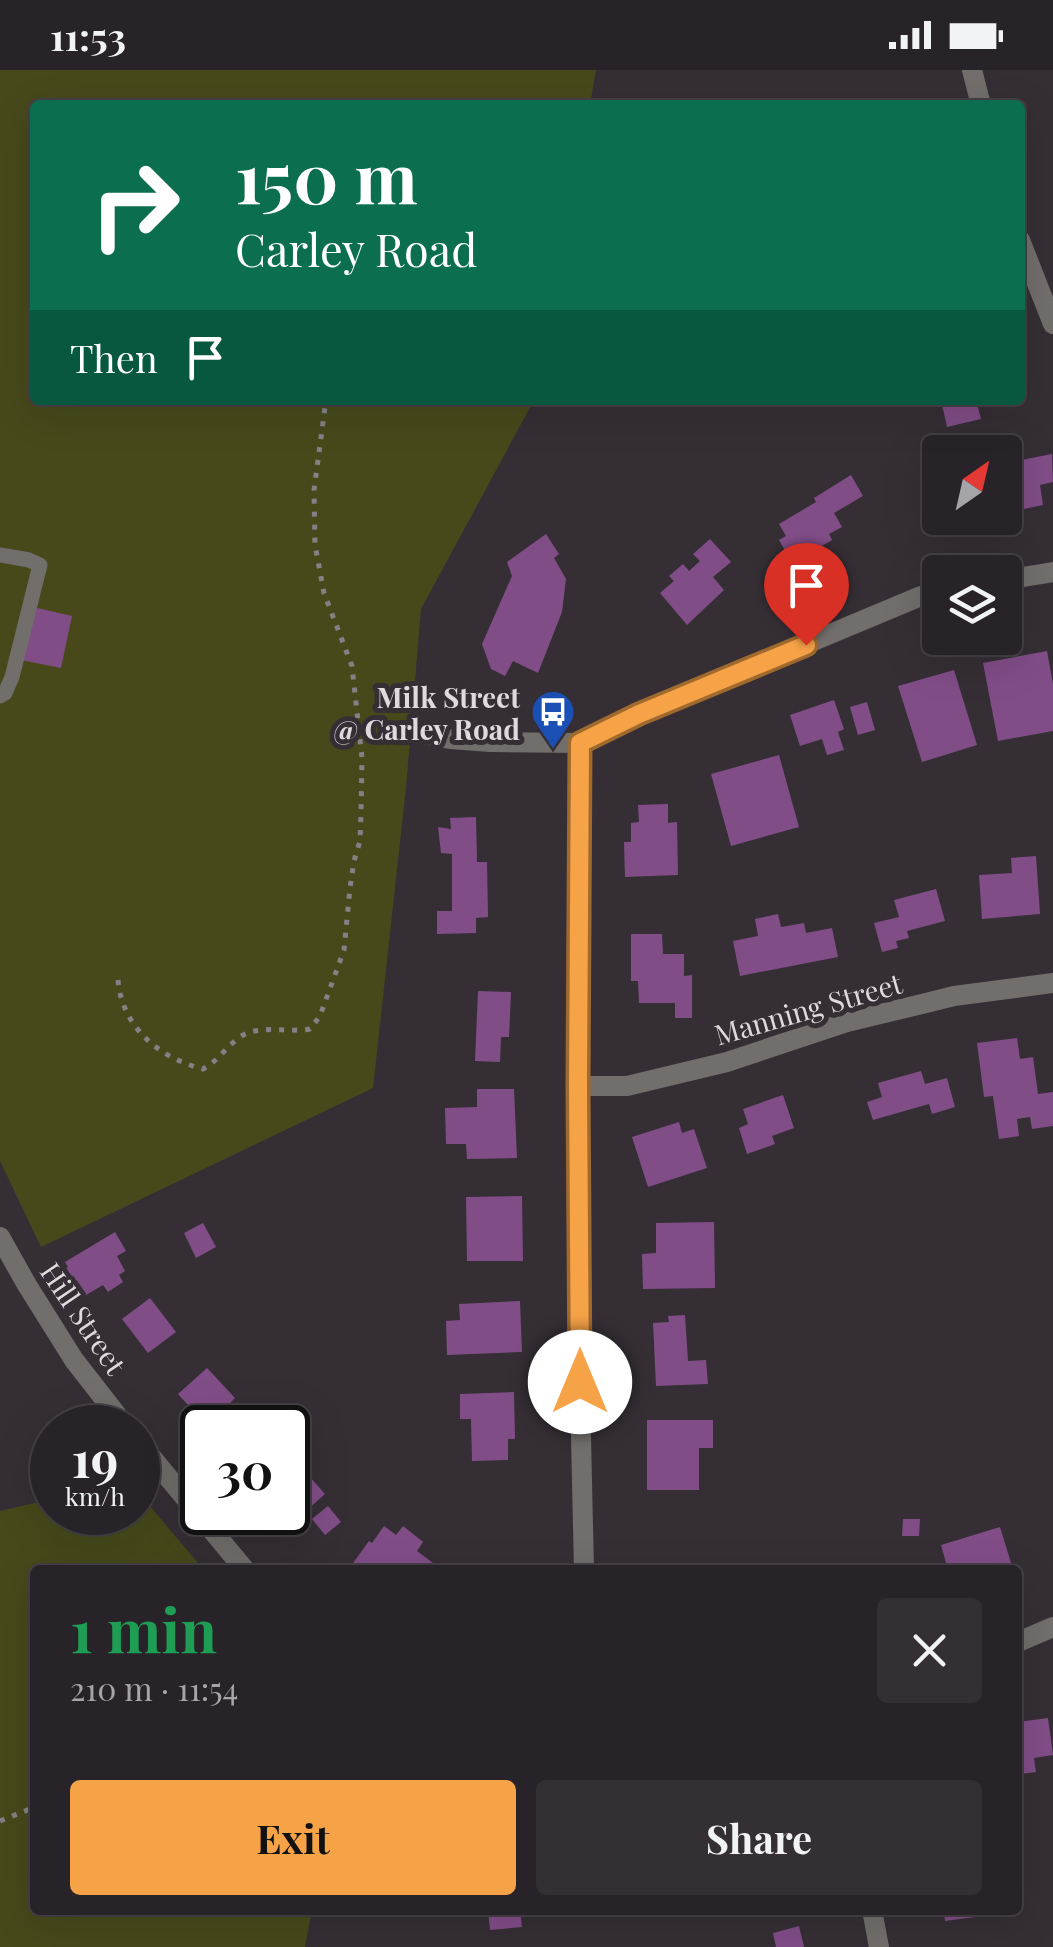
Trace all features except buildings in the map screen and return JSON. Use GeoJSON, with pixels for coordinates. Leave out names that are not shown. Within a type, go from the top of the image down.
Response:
{"type":"FeatureCollection","features":[{"type":"Feature","properties":{"kind":"street"},"geometry":{"type":"LineString","coordinates":[[972,70],[980,100]]}},
{"type":"Feature","properties":{"kind":"street"},"geometry":{"type":"LineString","coordinates":[[1025,253],[1053,324]]}},
{"type":"Feature","properties":{"kind":"street"},"geometry":{"type":"LineString","coordinates":[[1022,577],[1053,572]]}},
{"type":"Feature","properties":{"kind":"street"},"geometry":{"type":"LineString","coordinates":[[423,734],[477,741],[580,743],[639,714],[922,596]]}},
{"type":"Feature","properties":{"kind":"street"},"geometry":{"type":"LineString","coordinates":[[580,743],[578,1086],[584,1565]]}},
{"type":"Feature","properties":{"kind":"street","name":"Manning Street"},"geometry":{"type":"LineString","coordinates":[[578,1086],[627,1086],[728,1062],[847,1022],[954,996],[1053,983]]}},
{"type":"Feature","properties":{"kind":"street","name":"Hill Street"},"geometry":{"type":"LineString","coordinates":[[0,1237],[74,1360],[109,1405]]}},
{"type":"Feature","properties":{"kind":"street"},"geometry":{"type":"LineString","coordinates":[[160,1468],[241,1565]]}},
{"type":"Feature","properties":{"kind":"street"},"geometry":{"type":"LineString","coordinates":[[1022,1640],[1053,1627]]}},
{"type":"Feature","properties":{"kind":"street"},"geometry":{"type":"LineString","coordinates":[[873,1915],[878,1947]]}},
{"type":"Feature","properties":{"kind":"lane"},"geometry":{"type":"LineString","coordinates":[[0,556],[30,560],[40,566],[12,677],[0,696]]}},
{"type":"Feature","properties":{"kind":"path"},"geometry":{"type":"LineString","coordinates":[[118,980],[119,998],[128,1018],[149,1044],[204,1069],[238,1038],[252,1031],[310,1029],[320,1016],[344,950],[350,888],[360,842],[362,758],[352,666],[324,593],[315,545],[314,490],[325,405]]}},
{"type":"Feature","properties":{"kind":"path"},"geometry":{"type":"LineString","coordinates":[[0,1821],[30,1809]]}},
{"type":"Feature","properties":{"kind":"green space"},"geometry":{"type":"Polygon","coordinates":[[[0,70],[596,70],[591,100],[30,100],[30,405],[531,405],[421,609],[373,1088],[41,1247],[0,1161],[0,70]]]}},
{"type":"Feature","properties":{"kind":"green space"},"geometry":{"type":"Polygon","coordinates":[[[30,1504],[30,1535],[160,1535],[160,1518],[200,1565],[30,1565],[30,1915],[311,1915],[305,1947],[0,1947],[0,1511],[30,1504]]]}},
{"type":"Feature","properties":{"kind":"place","name":"Milk Street @ Carley Road"},"geometry":{"type":"Point","coordinates":[553,750]}},
{"type":"Feature","properties":{"kind":"route"},"geometry":{"type":"LineString","coordinates":[[580,1382],[580,743],[639,714],[806,645]]}}]}
